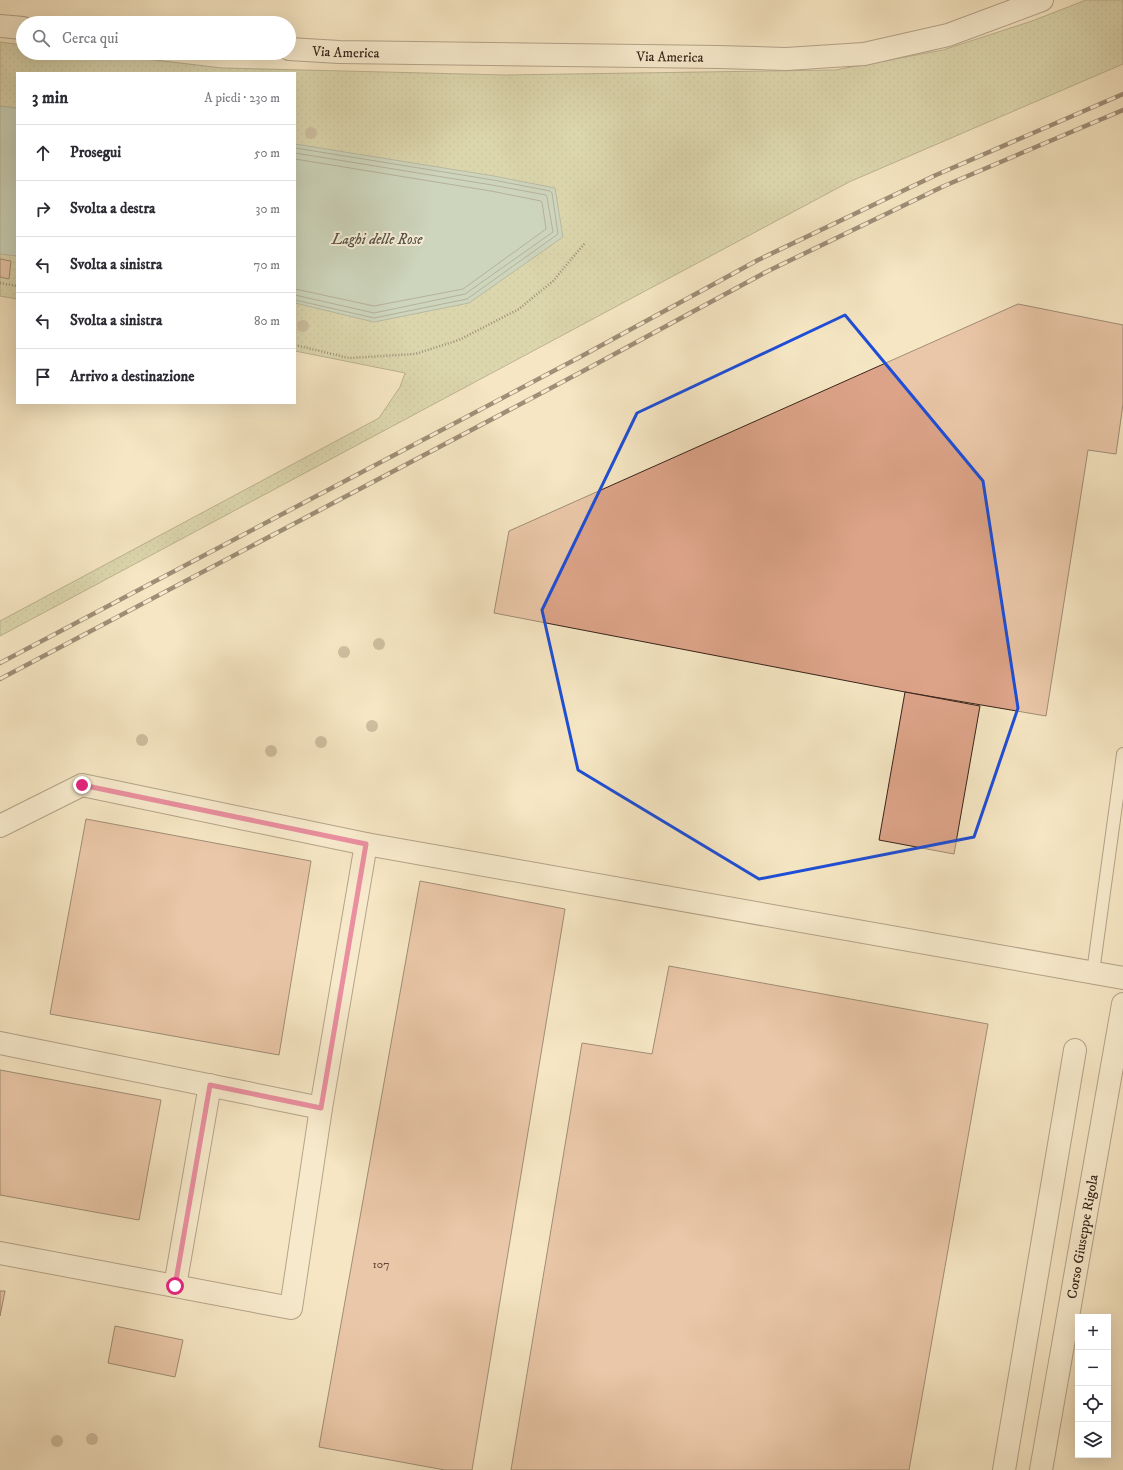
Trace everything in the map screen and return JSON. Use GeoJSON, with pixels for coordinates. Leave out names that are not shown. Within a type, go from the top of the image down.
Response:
{"type":"FeatureCollection","features":[{"type":"Feature","properties":{"kind":"street","name":"Via America"},"geometry":{"type":"LineString","coordinates":[[296,49],[339,52],[786,59],[864,54],[948,35],[1042,0]]}},
{"type":"Feature","properties":{"kind":"street"},"geometry":{"type":"LineString","coordinates":[[0,26],[16,27]]}},
{"type":"Feature","properties":{"kind":"street"},"geometry":{"type":"LineString","coordinates":[[0,826],[82,785],[366,844],[1123,978]]}},
{"type":"Feature","properties":{"kind":"street"},"geometry":{"type":"LineString","coordinates":[[0,1253],[291,1308],[321,1108],[366,844]]}},
{"type":"Feature","properties":{"kind":"street","name":"Corso Giuseppe Rigola"},"geometry":{"type":"LineString","coordinates":[[1041,1470],[1123,1004]]}},
{"type":"Feature","properties":{"kind":"street"},"geometry":{"type":"LineString","coordinates":[[0,1043],[321,1108]]}},
{"type":"Feature","properties":{"kind":"street"},"geometry":{"type":"LineString","coordinates":[[1004,1470],[1076,1050]]}},
{"type":"Feature","properties":{"kind":"street"},"geometry":{"type":"LineString","coordinates":[[175,1286],[210,1085]]}},
{"type":"Feature","properties":{"kind":"lane"},"geometry":{"type":"LineString","coordinates":[[1093,972],[1123,754]]}},
{"type":"Feature","properties":{"kind":"path"},"geometry":{"type":"LineString","coordinates":[[296,345],[349,358],[415,354],[459,340],[519,309],[553,281],[585,242]]}},
{"type":"Feature","properties":{"kind":"path"},"geometry":{"type":"LineString","coordinates":[[0,283],[16,286]]}},
{"type":"Feature","properties":{"kind":"highlighted area"},"geometry":{"type":"Polygon","coordinates":[[[845,315],[983,481],[1018,708],[974,837],[759,879],[578,770],[542,610],[637,413],[845,315]]]}},
{"type":"Feature","properties":{"kind":"green space"},"geometry":{"type":"Polygon","coordinates":[[[1086,0],[1123,0],[1123,64],[849,182],[0,636],[0,621],[379,418],[400,387],[405,373],[296,351],[296,72],[16,72],[16,299],[0,296],[0,42],[16,44],[16,60],[155,60],[222,68],[505,75],[835,70],[943,50],[1032,21],[1086,0]]]}},
{"type":"Feature","properties":{"kind":"water"},"geometry":{"type":"Polygon","coordinates":[[[0,106],[16,108],[16,256],[0,254],[0,106]]]}},
{"type":"Feature","properties":{"kind":"water","name":"Laghi delle Rose"},"geometry":{"type":"Polygon","coordinates":[[[296,144],[494,176],[555,188],[563,237],[469,303],[374,322],[296,303],[296,144]]]}},
{"type":"Feature","properties":{"kind":"building"},"geometry":{"type":"Polygon","coordinates":[[[0,259],[11,261],[9,279],[0,277],[0,259]]]}},
{"type":"Feature","properties":{"kind":"building"},"geometry":{"type":"Polygon","coordinates":[[[1018,304],[1123,325],[1123,404],[1116,454],[1088,450],[1046,716],[905,692],[494,613],[509,531],[1018,304]]]}},
{"type":"Feature","properties":{"kind":"building"},"geometry":{"type":"Polygon","coordinates":[[[905,692],[980,706],[954,854],[879,840],[905,692]]]}},
{"type":"Feature","properties":{"kind":"building"},"geometry":{"type":"Polygon","coordinates":[[[86,819],[311,861],[279,1055],[50,1014],[86,819]]]}},
{"type":"Feature","properties":{"kind":"building"},"geometry":{"type":"Polygon","coordinates":[[[420,881],[565,909],[472,1470],[445,1470],[319,1447],[420,881]]]}},
{"type":"Feature","properties":{"kind":"building"},"geometry":{"type":"Polygon","coordinates":[[[669,966],[988,1024],[909,1470],[511,1470],[582,1043],[652,1054],[669,966]]]}},
{"type":"Feature","properties":{"kind":"building"},"geometry":{"type":"Polygon","coordinates":[[[0,1070],[161,1100],[139,1220],[0,1195],[0,1070]]]}},
{"type":"Feature","properties":{"kind":"building"},"geometry":{"type":"Polygon","coordinates":[[[0,1291],[5,1291],[0,1316],[0,1291]]]}},
{"type":"Feature","properties":{"kind":"building"},"geometry":{"type":"Polygon","coordinates":[[[115,1326],[183,1340],[175,1377],[108,1363],[115,1326]]]}},
{"type":"Feature","properties":{"kind":"railway"},"geometry":{"type":"LineString","coordinates":[[0,663],[580,357],[758,260],[936,175],[1123,94]]}},
{"type":"Feature","properties":{"kind":"railway"},"geometry":{"type":"LineString","coordinates":[[0,679],[585,370],[766,272],[944,186],[1123,110]]}},
{"type":"Feature","properties":{"kind":"route"},"geometry":{"type":"LineString","coordinates":[[82,785],[366,844],[321,1108],[210,1085],[175,1286]]}}]}
